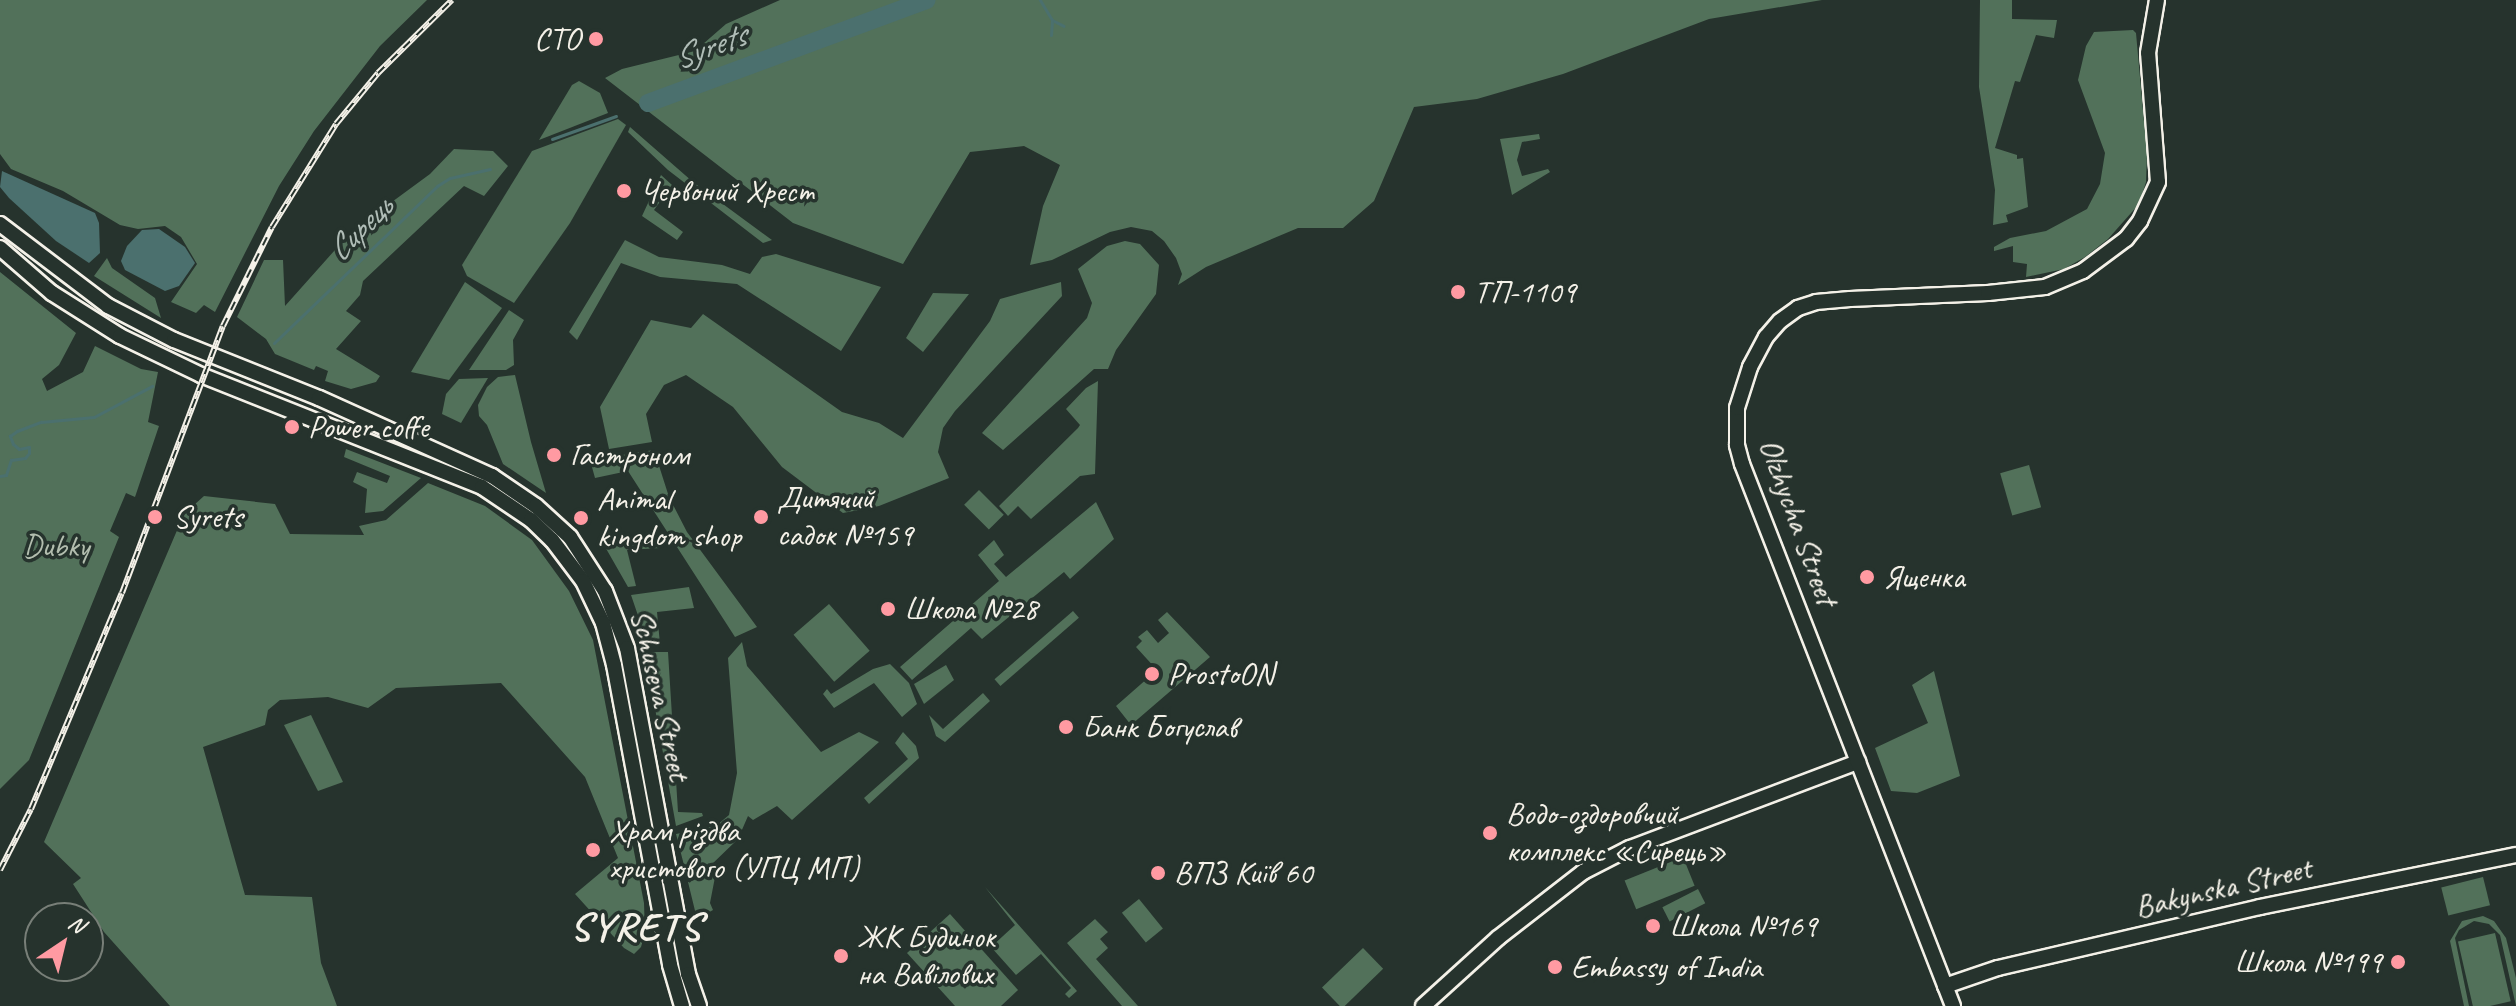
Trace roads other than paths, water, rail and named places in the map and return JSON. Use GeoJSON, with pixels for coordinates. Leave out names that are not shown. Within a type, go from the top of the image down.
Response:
{"type":"FeatureCollection","features":[{"type":"Feature","properties":{"kind":"main road","name":"Olzhycha Street"},"geometry":{"type":"LineString","coordinates":[[1953,1006],[1742,464],[1737,445],[1737,408],[1750,367],[1766,337],[1780,321],[1816,302],[2045,287],[2083,271],[2126,239],[2140,221],[2158,182],[2148,53],[2157,0]]}},
{"type":"Feature","properties":{"kind":"main road","name":"Schuseva Street"},"geometry":{"type":"LineString","coordinates":[[0,224],[108,306],[174,340],[492,476],[536,506],[570,537],[605,591],[627,648],[688,974],[699,1006]]}},
{"type":"Feature","properties":{"kind":"main road","name":"Schuseva Street"},"geometry":{"type":"LineString","coordinates":[[0,248],[52,293],[93,321],[166,360],[482,487],[531,520],[569,561],[594,600],[614,665],[670,965],[682,1006]]}},
{"type":"Feature","properties":{"kind":"main road"},"geometry":{"type":"LineString","coordinates":[[1423,1006],[1498,938],[1583,872],[1630,848],[1858,762]]}},
{"type":"Feature","properties":{"kind":"main road","name":"Bakynska Street"},"geometry":{"type":"LineString","coordinates":[[1945,986],[1998,968],[2260,907],[2516,855]]}},
{"type":"Feature","properties":{"kind":"water"},"geometry":{"type":"Polygon","coordinates":[[[2,171],[95,213],[99,223],[100,253],[89,263],[56,241],[0,187],[2,171]]]}},
{"type":"Feature","properties":{"kind":"water"},"geometry":{"type":"Polygon","coordinates":[[[159,229],[185,247],[195,263],[179,286],[165,291],[125,270],[121,261],[127,246],[142,230],[159,229]]]}},
{"type":"Feature","properties":{"kind":"waterway","name":"Syrets"},"geometry":{"type":"LineString","coordinates":[[648,103],[927,0]]}},
{"type":"Feature","properties":{"kind":"waterway"},"geometry":{"type":"LineString","coordinates":[[1040,0],[1052,20],[1064,26]]}},
{"type":"Feature","properties":{"kind":"waterway"},"geometry":{"type":"LineString","coordinates":[[1051,35],[1052,20]]}},
{"type":"Feature","properties":{"kind":"waterway","name":"Сирець"},"geometry":{"type":"LineString","coordinates":[[552,139],[616,116]]}},
{"type":"Feature","properties":{"kind":"waterway","name":"Сирець"},"geometry":{"type":"LineString","coordinates":[[274,343],[437,186],[450,178],[490,169]]}},
{"type":"Feature","properties":{"kind":"waterway","name":"Сирець"},"geometry":{"type":"LineString","coordinates":[[0,476],[6,475],[11,460],[25,458],[29,453],[29,447],[19,449],[13,444],[10,436],[17,431],[41,422],[94,417],[152,386]]}},
{"type":"Feature","properties":{"kind":"railway"},"geometry":{"type":"LineString","coordinates":[[0,870],[31,809],[122,593],[223,326],[272,227],[336,124],[378,73],[452,0]]}},
{"type":"Feature","properties":{"kind":"place","name":"СТО"},"geometry":{"type":"Point","coordinates":[596,39]}},
{"type":"Feature","properties":{"kind":"place","name":"Червоний Хрест"},"geometry":{"type":"Point","coordinates":[624,191]}},
{"type":"Feature","properties":{"kind":"place","name":"ТП-1109"},"geometry":{"type":"Point","coordinates":[1458,292]}},
{"type":"Feature","properties":{"kind":"place","name":"Power coffe"},"geometry":{"type":"Point","coordinates":[292,427]}},
{"type":"Feature","properties":{"kind":"place","name":"Гастроном"},"geometry":{"type":"Point","coordinates":[554,455]}},
{"type":"Feature","properties":{"kind":"place","name":"Syrets"},"geometry":{"type":"Point","coordinates":[155,517]}},
{"type":"Feature","properties":{"kind":"place","name":"Дитячий садок №159"},"geometry":{"type":"Point","coordinates":[761,517]}},
{"type":"Feature","properties":{"kind":"place","name":"Animal kingdom shop"},"geometry":{"type":"Point","coordinates":[581,518]}},
{"type":"Feature","properties":{"kind":"place","name":"Ященка"},"geometry":{"type":"Point","coordinates":[1867,577]}},
{"type":"Feature","properties":{"kind":"place","name":"Школа №28"},"geometry":{"type":"Point","coordinates":[888,609]}},
{"type":"Feature","properties":{"kind":"place","name":"ProstoON"},"geometry":{"type":"Point","coordinates":[1152,674]}},
{"type":"Feature","properties":{"kind":"place","name":"Банк Богуслав"},"geometry":{"type":"Point","coordinates":[1066,727]}},
{"type":"Feature","properties":{"kind":"place","name":"Водо-оздоровчий комплекс «Сирець»"},"geometry":{"type":"Point","coordinates":[1490,833]}},
{"type":"Feature","properties":{"kind":"place","name":"Храм різдва христового (УПЦ МП)"},"geometry":{"type":"Point","coordinates":[593,850]}},
{"type":"Feature","properties":{"kind":"place","name":"ВПЗ Київ 60"},"geometry":{"type":"Point","coordinates":[1158,873]}},
{"type":"Feature","properties":{"kind":"place","name":"Школа №169"},"geometry":{"type":"Point","coordinates":[1653,926]}},
{"type":"Feature","properties":{"kind":"place","name":"ЖК Будинок на Вавілових"},"geometry":{"type":"Point","coordinates":[841,956]}},
{"type":"Feature","properties":{"kind":"place","name":"Школа №199"},"geometry":{"type":"Point","coordinates":[2398,962]}},
{"type":"Feature","properties":{"kind":"place","name":"Embassy of India"},"geometry":{"type":"Point","coordinates":[1555,967]}},
{"type":"Feature","properties":{"kind":"district","name":"SYRETS"},"geometry":{"type":"Point","coordinates":[636,927]}},
{"type":"Feature","properties":{"kind":"park label","name":"Dubky"},"geometry":{"type":"Point","coordinates":[56,546]}}]}
